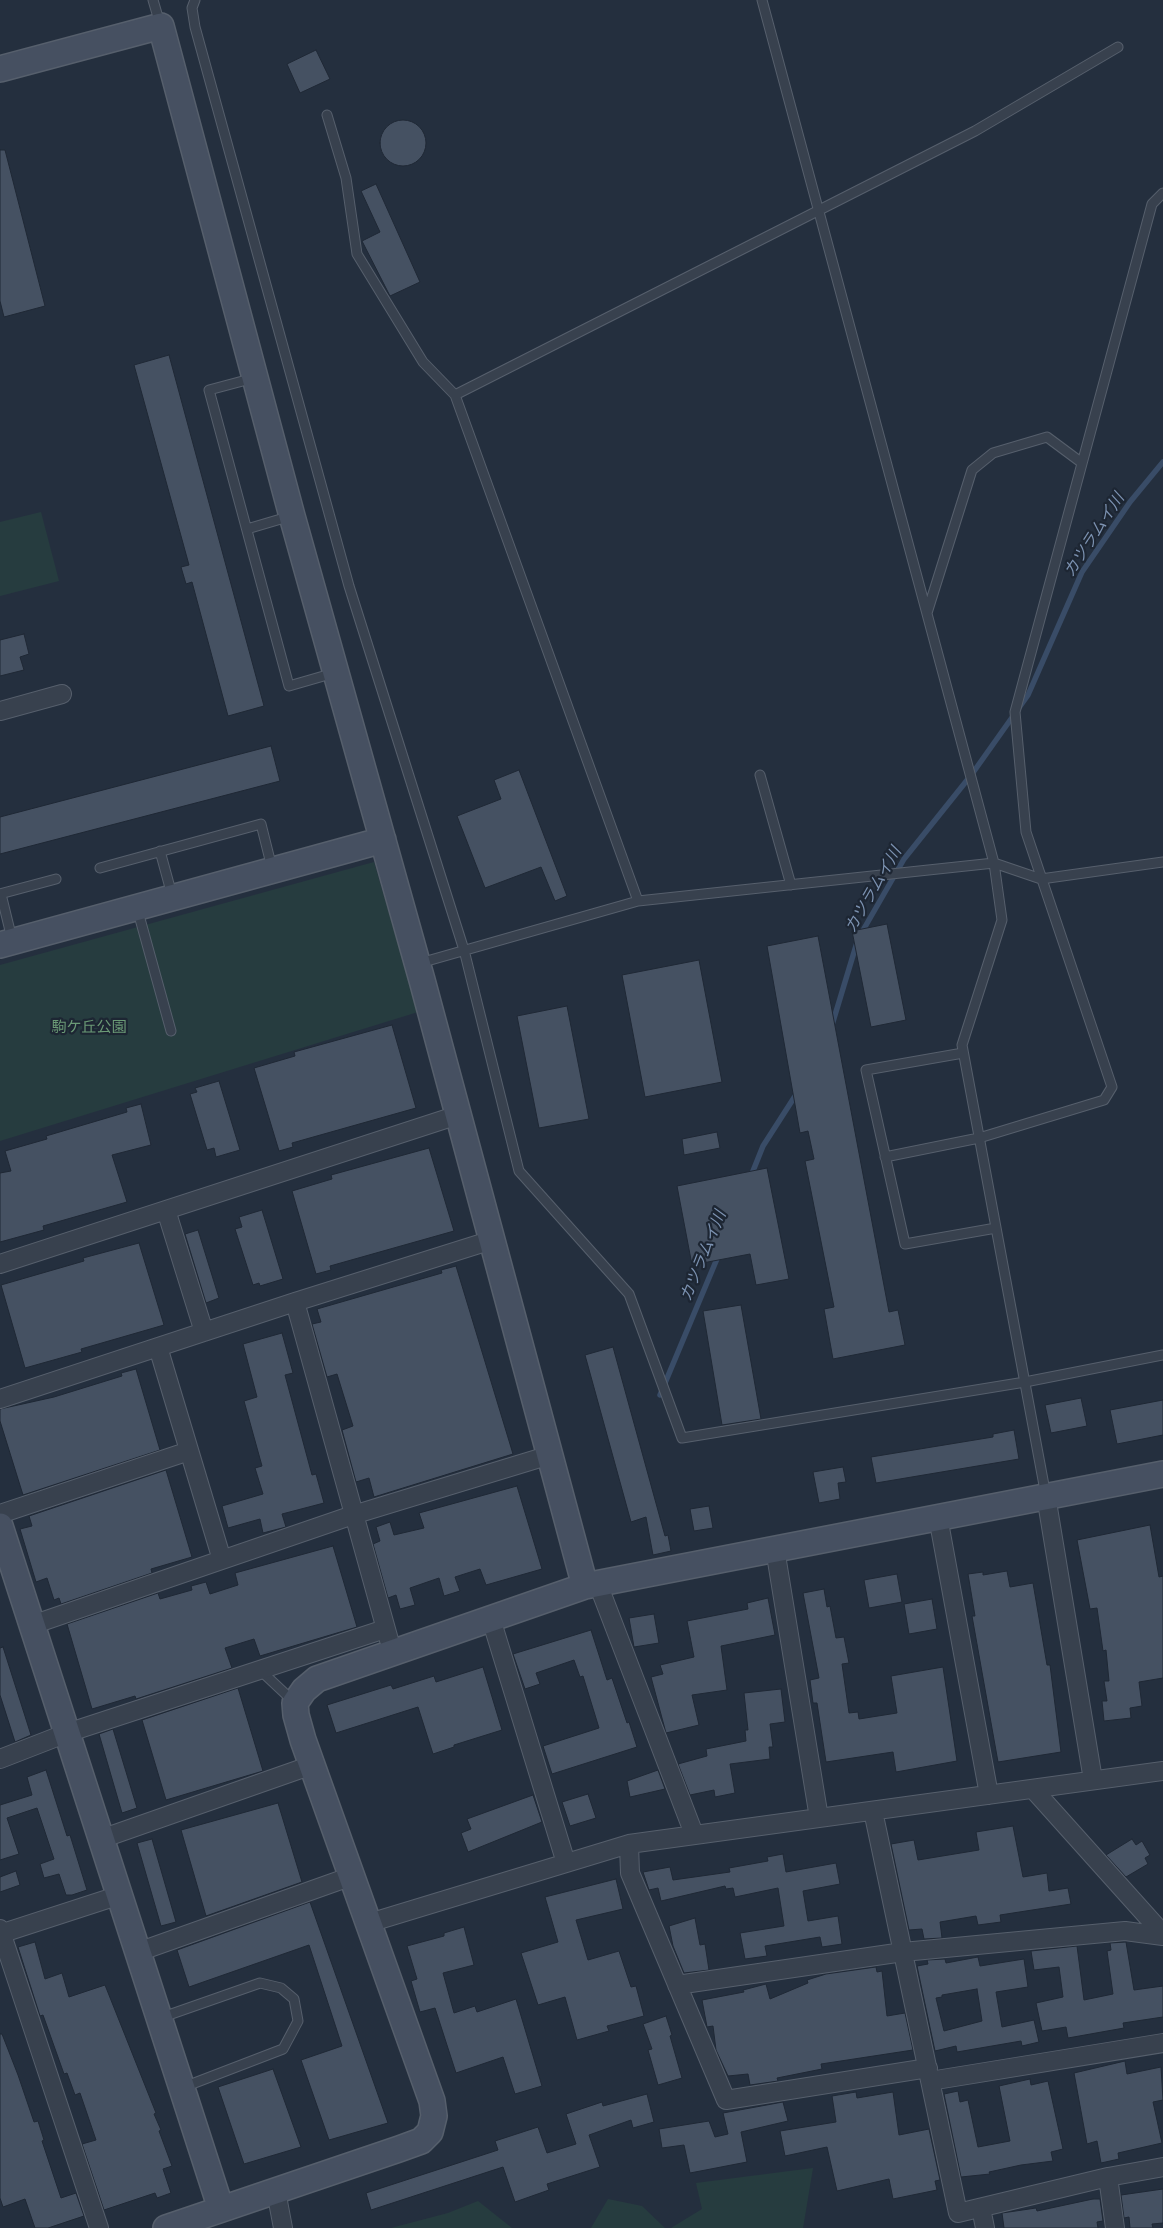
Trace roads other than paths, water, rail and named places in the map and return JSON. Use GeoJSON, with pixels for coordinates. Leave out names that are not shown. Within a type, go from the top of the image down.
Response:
{"type":"FeatureCollection","features":[{"type":"Feature","properties":{"kind":"street"},"geometry":{"type":"LineString","coordinates":[[0,69],[161,26],[292,516],[383,840],[550,1456],[592,1585],[694,1834]]}},
{"type":"Feature","properties":{"kind":"street"},"geometry":{"type":"LineString","coordinates":[[0,711],[62,694]]}},
{"type":"Feature","properties":{"kind":"street"},"geometry":{"type":"LineString","coordinates":[[6,944],[383,840]]}},
{"type":"Feature","properties":{"kind":"street"},"geometry":{"type":"LineString","coordinates":[[0,1264],[458,1115]]}},
{"type":"Feature","properties":{"kind":"street"},"geometry":{"type":"LineString","coordinates":[[166,1210],[204,1332]]}},
{"type":"Feature","properties":{"kind":"street"},"geometry":{"type":"LineString","coordinates":[[0,1399],[295,1302],[492,1240]]}},
{"type":"Feature","properties":{"kind":"street"},"geometry":{"type":"LineString","coordinates":[[295,1302],[392,1653]]}},
{"type":"Feature","properties":{"kind":"street"},"geometry":{"type":"LineString","coordinates":[[158,1347],[222,1560]]}},
{"type":"Feature","properties":{"kind":"street"},"geometry":{"type":"LineString","coordinates":[[0,1514],[189,1451]]}},
{"type":"Feature","properties":{"kind":"street"},"geometry":{"type":"LineString","coordinates":[[32,1625],[353,1514],[550,1456]]}},
{"type":"Feature","properties":{"kind":"street"},"geometry":{"type":"LineString","coordinates":[[166,2228],[421,2141],[430,2132],[434,2116],[432,2101],[312,1765],[296,1715],[296,1703],[304,1690],[317,1679],[592,1585],[1163,1474]]}},
{"type":"Feature","properties":{"kind":"street"},"geometry":{"type":"LineString","coordinates":[[1046,1496],[1093,1780]]}},
{"type":"Feature","properties":{"kind":"street"},"geometry":{"type":"LineString","coordinates":[[938,1517],[989,1795]]}},
{"type":"Feature","properties":{"kind":"street"},"geometry":{"type":"LineString","coordinates":[[0,1526],[6,1565],[32,1625],[221,2209]]}},
{"type":"Feature","properties":{"kind":"street"},"geometry":{"type":"LineString","coordinates":[[775,1549],[819,1818]]}},
{"type":"Feature","properties":{"kind":"street"},"geometry":{"type":"LineString","coordinates":[[491,1619],[566,1863]]}},
{"type":"Feature","properties":{"kind":"street"},"geometry":{"type":"LineString","coordinates":[[0,1759],[67,1733],[385,1629]]}},
{"type":"Feature","properties":{"kind":"street"},"geometry":{"type":"LineString","coordinates":[[101,1839],[312,1765]]}},
{"type":"Feature","properties":{"kind":"street"},"geometry":{"type":"LineString","coordinates":[[369,1923],[628,1844],[1163,1771]]}},
{"type":"Feature","properties":{"kind":"street"},"geometry":{"type":"LineString","coordinates":[[1033,1789],[1163,1935]]}},
{"type":"Feature","properties":{"kind":"street"},"geometry":{"type":"LineString","coordinates":[[873,1811],[958,2213],[1108,2177],[1163,2167]]}},
{"type":"Feature","properties":{"kind":"street"},"geometry":{"type":"LineString","coordinates":[[628,1844],[630,1873],[726,2100],[1163,2043]]}},
{"type":"Feature","properties":{"kind":"street"},"geometry":{"type":"LineString","coordinates":[[138,1952],[352,1876]]}},
{"type":"Feature","properties":{"kind":"street"},"geometry":{"type":"LineString","coordinates":[[99,2228],[0,1932],[120,1896]]}},
{"type":"Feature","properties":{"kind":"street"},"geometry":{"type":"LineString","coordinates":[[677,1985],[902,1952],[1125,1931],[1163,1935]]}},
{"type":"Feature","properties":{"kind":"street"},"geometry":{"type":"LineString","coordinates":[[1108,2177],[1115,2228]]}},
{"type":"Feature","properties":{"kind":"street"},"geometry":{"type":"LineString","coordinates":[[276,2191],[283,2228]]}},
{"type":"Feature","properties":{"kind":"street"},"geometry":{"type":"LineString","coordinates":[[981,2208],[985,2228]]}},
{"type":"Feature","properties":{"kind":"lane"},"geometry":{"type":"LineString","coordinates":[[153,0],[161,26]]}},
{"type":"Feature","properties":{"kind":"lane"},"geometry":{"type":"LineString","coordinates":[[195,0],[192,8],[195,27],[349,586],[464,950],[519,1171],[629,1294],[682,1438],[1025,1382],[1163,1355]]}},
{"type":"Feature","properties":{"kind":"lane"},"geometry":{"type":"LineString","coordinates":[[762,0],[994,863],[1002,920],[962,1045],[1046,1496]]}},
{"type":"Feature","properties":{"kind":"lane"},"geometry":{"type":"LineString","coordinates":[[456,395],[975,131],[1118,47]]}},
{"type":"Feature","properties":{"kind":"lane"},"geometry":{"type":"LineString","coordinates":[[327,115],[346,178],[357,254],[423,362],[456,395],[638,901]]}},
{"type":"Feature","properties":{"kind":"lane"},"geometry":{"type":"LineString","coordinates":[[885,1157],[979,1138],[1104,1100],[1112,1088],[1026,832],[1015,712],[1152,204],[1163,193]]}},
{"type":"Feature","properties":{"kind":"lane"},"geometry":{"type":"LineString","coordinates":[[256,378],[209,390],[290,686],[336,672]]}},
{"type":"Feature","properties":{"kind":"lane"},"geometry":{"type":"LineString","coordinates":[[927,613],[972,470],[993,453],[1047,437],[1082,463]]}},
{"type":"Feature","properties":{"kind":"lane"},"geometry":{"type":"LineString","coordinates":[[247,529],[292,516]]}},
{"type":"Feature","properties":{"kind":"lane"},"geometry":{"type":"LineString","coordinates":[[760,775],[791,884]]}},
{"type":"Feature","properties":{"kind":"lane"},"geometry":{"type":"LineString","coordinates":[[100,868],[261,824],[273,870]]}},
{"type":"Feature","properties":{"kind":"lane"},"geometry":{"type":"LineString","coordinates":[[160,851],[173,898]]}},
{"type":"Feature","properties":{"kind":"lane"},"geometry":{"type":"LineString","coordinates":[[417,964],[638,901],[994,863],[1041,879],[1163,862]]}},
{"type":"Feature","properties":{"kind":"lane"},"geometry":{"type":"LineString","coordinates":[[6,944],[0,894],[56,879]]}},
{"type":"Feature","properties":{"kind":"lane"},"geometry":{"type":"LineString","coordinates":[[137,908],[170,1031]]}},
{"type":"Feature","properties":{"kind":"lane"},"geometry":{"type":"LineString","coordinates":[[964,1053],[866,1070],[905,1244],[996,1228]]}},
{"type":"Feature","properties":{"kind":"lane"},"geometry":{"type":"LineString","coordinates":[[260,1670],[296,1703]]}},
{"type":"Feature","properties":{"kind":"lane"},"geometry":{"type":"LineString","coordinates":[[159,2018],[260,1983],[281,1988],[294,1999],[298,2021],[283,2049],[182,2087]]}},
{"type":"Feature","properties":{"kind":"waterway","name":"カツラムイ川"},"geometry":{"type":"LineString","coordinates":[[832,1025],[858,939],[904,859],[972,774],[1028,695],[1082,572],[1130,502],[1163,462]]}},
{"type":"Feature","properties":{"kind":"waterway","name":"カツラムイ川"},"geometry":{"type":"LineString","coordinates":[[751,1176],[763,1146],[797,1093]]}},
{"type":"Feature","properties":{"kind":"waterway","name":"カツラムイ川"},"geometry":{"type":"LineString","coordinates":[[660,1395],[719,1254]]}},
{"type":"Feature","properties":{"kind":"park label","name":"駒ケ丘公園"},"geometry":{"type":"Point","coordinates":[89,1027]}}]}
